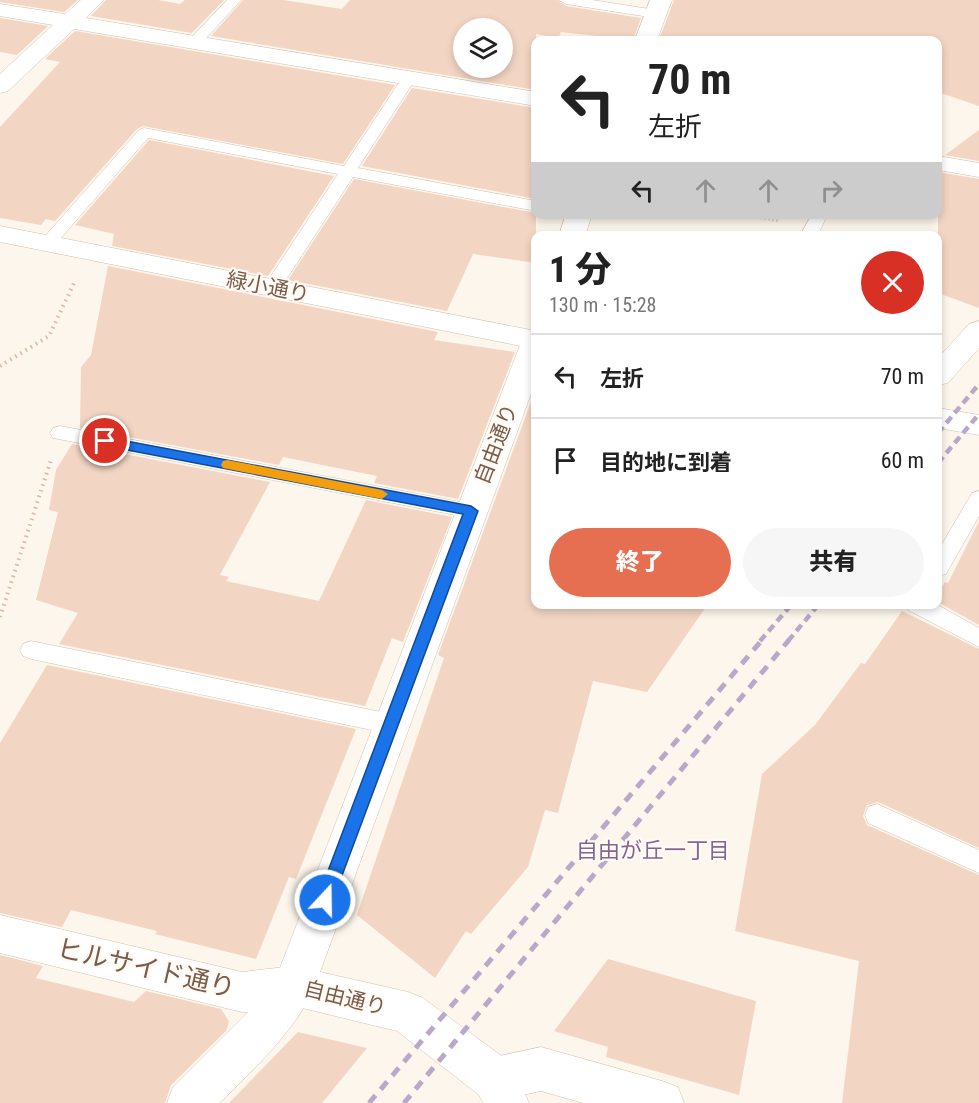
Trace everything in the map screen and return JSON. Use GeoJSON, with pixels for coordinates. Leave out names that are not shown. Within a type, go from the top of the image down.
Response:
{"type":"FeatureCollection","features":[{"type":"Feature","properties":{"kind":"street"},"geometry":{"type":"LineString","coordinates":[[0,86],[93,0]]}},
{"type":"Feature","properties":{"kind":"street"},"geometry":{"type":"LineString","coordinates":[[648,36],[659,7]]}},
{"type":"Feature","properties":{"kind":"street"},"geometry":{"type":"LineString","coordinates":[[0,10],[531,98]]}},
{"type":"Feature","properties":{"kind":"street"},"geometry":{"type":"LineString","coordinates":[[942,164],[979,170]]}},
{"type":"Feature","properties":{"kind":"street","name":"緑小通り"},"geometry":{"type":"LineString","coordinates":[[0,234],[531,339]]}},
{"type":"Feature","properties":{"kind":"street"},"geometry":{"type":"LineString","coordinates":[[942,372],[979,330]]}},
{"type":"Feature","properties":{"kind":"street","name":"自由通り"},"geometry":{"type":"LineString","coordinates":[[501,1091],[408,1013],[294,986],[531,353]]}},
{"type":"Feature","properties":{"kind":"street"},"geometry":{"type":"LineString","coordinates":[[942,419],[979,425]]}},
{"type":"Feature","properties":{"kind":"street","name":"ヒルサイド通り"},"geometry":{"type":"LineString","coordinates":[[0,934],[242,992],[294,986]]}},
{"type":"Feature","properties":{"kind":"street"},"geometry":{"type":"LineString","coordinates":[[189,1103],[261,1030],[294,986]]}},
{"type":"Feature","properties":{"kind":"street"},"geometry":{"type":"LineString","coordinates":[[501,1091],[541,1069],[662,1103]]}},
{"type":"Feature","properties":{"kind":"lane"},"geometry":{"type":"LineString","coordinates":[[195,42],[234,0]]}},
{"type":"Feature","properties":{"kind":"lane"},"geometry":{"type":"LineString","coordinates":[[566,0],[659,7]]}},
{"type":"Feature","properties":{"kind":"lane"},"geometry":{"type":"LineString","coordinates":[[272,288],[409,78]]}},
{"type":"Feature","properties":{"kind":"lane"},"geometry":{"type":"LineString","coordinates":[[47,243],[144,133],[531,205]]}},
{"type":"Feature","properties":{"kind":"lane"},"geometry":{"type":"LineString","coordinates":[[60,433],[471,511]]}},
{"type":"Feature","properties":{"kind":"lane"},"geometry":{"type":"LineString","coordinates":[[942,561],[979,498]]}},
{"type":"Feature","properties":{"kind":"lane"},"geometry":{"type":"LineString","coordinates":[[925,609],[979,638]]}},
{"type":"Feature","properties":{"kind":"lane"},"geometry":{"type":"LineString","coordinates":[[31,650],[391,724]]}},
{"type":"Feature","properties":{"kind":"lane"},"geometry":{"type":"LineString","coordinates":[[877,815],[979,862]]}},
{"type":"Feature","properties":{"kind":"path"},"geometry":{"type":"LineString","coordinates":[[772,219],[814,225]]}},
{"type":"Feature","properties":{"kind":"path"},"geometry":{"type":"LineString","coordinates":[[0,366],[49,336],[79,272]]}},
{"type":"Feature","properties":{"kind":"path"},"geometry":{"type":"LineString","coordinates":[[0,617],[60,433]]}},
{"type":"Feature","properties":{"kind":"building"},"geometry":{"type":"Polygon","coordinates":[[[0,0],[78,0],[64,12],[0,2],[0,0]]]}},
{"type":"Feature","properties":{"kind":"building"},"geometry":{"type":"Polygon","coordinates":[[[106,0],[158,0],[180,4],[185,0],[224,0],[192,33],[91,16],[106,0]]]}},
{"type":"Feature","properties":{"kind":"building"},"geometry":{"type":"Polygon","coordinates":[[[243,0],[283,0],[342,9],[350,0],[557,0],[566,6],[641,18],[634,36],[597,36],[561,32],[559,36],[536,34],[536,36],[531,36],[531,89],[464,78],[513,78],[513,18],[453,18],[453,76],[211,36],[243,0]]]}},
{"type":"Feature","properties":{"kind":"building"},"geometry":{"type":"Polygon","coordinates":[[[674,0],[979,0],[979,106],[942,93],[942,36],[660,36],[674,0]]]}},
{"type":"Feature","properties":{"kind":"building"},"geometry":{"type":"Polygon","coordinates":[[[0,18],[48,26],[17,55],[0,52],[0,18]]]}},
{"type":"Feature","properties":{"kind":"building"},"geometry":{"type":"Polygon","coordinates":[[[75,31],[395,85],[343,164],[143,126],[137,129],[55,221],[46,219],[41,225],[0,218],[0,127],[60,62],[45,59],[75,31]]]}},
{"type":"Feature","properties":{"kind":"building"},"geometry":{"type":"Polygon","coordinates":[[[412,88],[531,107],[531,198],[362,166],[412,88]]]}},
{"type":"Feature","properties":{"kind":"building"},"geometry":{"type":"Polygon","coordinates":[[[979,130],[979,161],[945,155],[979,130]]]}},
{"type":"Feature","properties":{"kind":"building"},"geometry":{"type":"Polygon","coordinates":[[[149,140],[334,176],[268,276],[112,246],[114,234],[75,225],[149,140]]]}},
{"type":"Feature","properties":{"kind":"building"},"geometry":{"type":"Polygon","coordinates":[[[942,173],[979,179],[979,308],[942,294],[942,231],[938,231],[938,219],[942,219],[942,173]]]}},
{"type":"Feature","properties":{"kind":"building"},"geometry":{"type":"Polygon","coordinates":[[[354,179],[531,212],[531,219],[536,219],[536,231],[531,231],[531,262],[473,254],[447,311],[288,280],[354,179]]]}},
{"type":"Feature","properties":{"kind":"building"},"geometry":{"type":"Polygon","coordinates":[[[108,266],[438,332],[434,340],[515,352],[458,499],[374,483],[377,476],[283,457],[279,465],[80,428],[81,367],[91,355],[108,266]]]}},
{"type":"Feature","properties":{"kind":"building"},"geometry":{"type":"Polygon","coordinates":[[[531,402],[531,609],[705,609],[647,692],[593,681],[558,813],[545,810],[528,867],[471,934],[466,931],[435,978],[357,915],[444,658],[438,655],[531,402]]]}},
{"type":"Feature","properties":{"kind":"building"},"geometry":{"type":"Polygon","coordinates":[[[72,444],[270,482],[220,575],[229,577],[226,581],[319,601],[366,500],[452,517],[403,642],[392,638],[365,706],[59,644],[78,613],[36,600],[58,512],[49,510],[56,470],[72,444]]]}},
{"type":"Feature","properties":{"kind":"building"},"geometry":{"type":"Polygon","coordinates":[[[979,521],[979,625],[942,604],[942,588],[945,582],[948,583],[979,521]]]}},
{"type":"Feature","properties":{"kind":"building"},"geometry":{"type":"Polygon","coordinates":[[[902,611],[979,649],[979,848],[878,802],[867,805],[863,816],[867,825],[979,875],[979,1103],[842,1103],[859,961],[735,931],[762,774],[815,725],[861,663],[865,664],[902,611]]]}},
{"type":"Feature","properties":{"kind":"building"},"geometry":{"type":"Polygon","coordinates":[[[47,665],[356,729],[296,879],[289,877],[256,959],[71,910],[62,927],[0,913],[0,743],[47,665]]]}},
{"type":"Feature","properties":{"kind":"building"},"geometry":{"type":"Polygon","coordinates":[[[0,955],[43,966],[36,978],[134,1002],[146,991],[221,1009],[229,1021],[226,1031],[171,1085],[165,1103],[0,1103],[0,955]]]}},
{"type":"Feature","properties":{"kind":"building"},"geometry":{"type":"Polygon","coordinates":[[[608,959],[756,1001],[739,1095],[606,1057],[608,1047],[554,1031],[608,959]]]}},
{"type":"Feature","properties":{"kind":"building"},"geometry":{"type":"Polygon","coordinates":[[[298,1032],[367,1048],[322,1103],[229,1103],[298,1032]]]}},
{"type":"Feature","properties":{"kind":"railway"},"geometry":{"type":"LineString","coordinates":[[942,428],[979,384]]}},
{"type":"Feature","properties":{"kind":"railway"},"geometry":{"type":"LineString","coordinates":[[942,458],[979,414]]}},
{"type":"Feature","properties":{"kind":"railway"},"geometry":{"type":"LineString","coordinates":[[760,641],[788,609]]}},
{"type":"Feature","properties":{"kind":"railway"},"geometry":{"type":"LineString","coordinates":[[788,641],[815,609]]}},
{"type":"Feature","properties":{"kind":"railway"},"geometry":{"type":"LineString","coordinates":[[369,1103],[762,640]]}},
{"type":"Feature","properties":{"kind":"railway"},"geometry":{"type":"LineString","coordinates":[[404,1103],[789,640]]}},
{"type":"Feature","properties":{"kind":"slow traffic"},"geometry":{"type":"LineString","coordinates":[[227,465],[382,494]]}},
{"type":"Feature","properties":{"kind":"district","name":"自由が丘一丁目"},"geometry":{"type":"Point","coordinates":[653,850]}},
{"type":"Feature","properties":{"kind":"route"},"geometry":{"type":"LineString","coordinates":[[105,441],[471,511],[325,900]]}}]}
